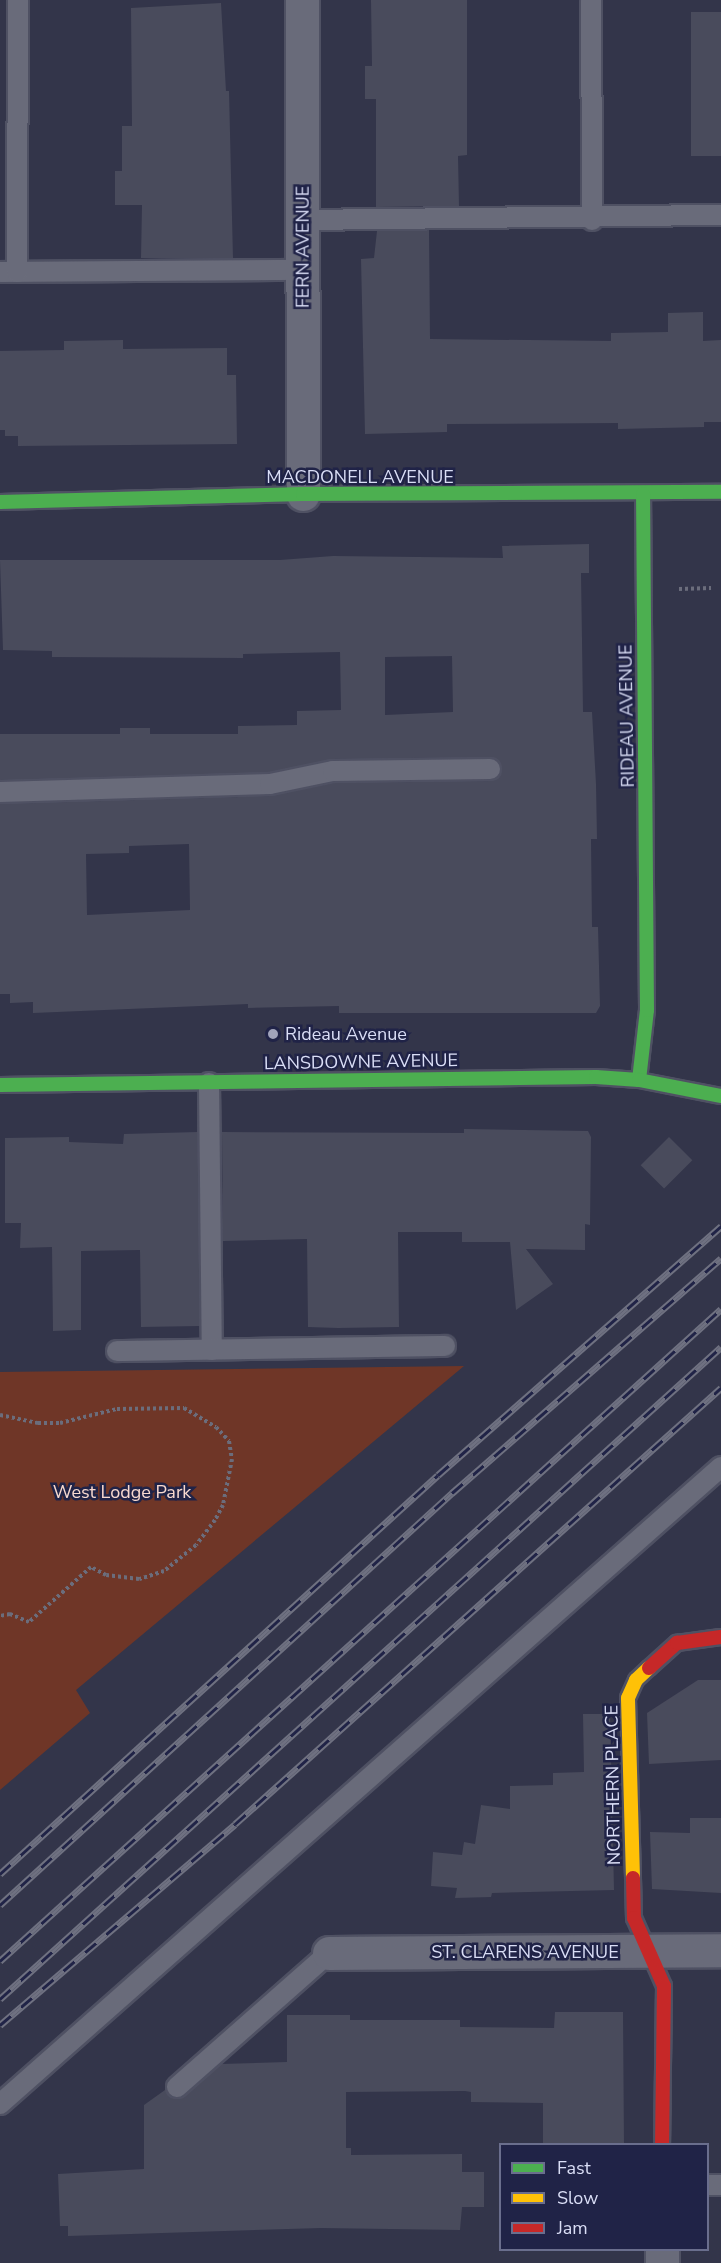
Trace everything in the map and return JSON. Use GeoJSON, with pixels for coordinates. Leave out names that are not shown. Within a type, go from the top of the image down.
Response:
{"type":"FeatureCollection","features":[{"type":"Feature","properties":{"kind":"street","name":"FERN AVENUE"},"geometry":{"type":"LineString","coordinates":[[302,0],[303,494]]}},
{"type":"Feature","properties":{"kind":"street","name":"MACDONELL AVENUE"},"geometry":{"type":"LineString","coordinates":[[0,502],[303,494],[721,492]]}},
{"type":"Feature","properties":{"kind":"street","name":"RIDEAU AVENUE"},"geometry":{"type":"LineString","coordinates":[[639,1080],[647,1010],[643,494]]}},
{"type":"Feature","properties":{"kind":"street","name":"LANSDOWNE AVENUE"},"geometry":{"type":"LineString","coordinates":[[0,1085],[585,1077],[639,1080],[721,1096]]}},
{"type":"Feature","properties":{"kind":"street","name":"NORTHERN PLACE"},"geometry":{"type":"LineString","coordinates":[[662,2143],[664,1986],[634,1918],[628,1698],[636,1680],[677,1643],[721,1637]]}},
{"type":"Feature","properties":{"kind":"street","name":"ST. CLARENS AVENUE"},"geometry":{"type":"LineString","coordinates":[[329,1953],[721,1950]]}},
{"type":"Feature","properties":{"kind":"lane"},"geometry":{"type":"LineString","coordinates":[[18,0],[8,272],[302,270]]}},
{"type":"Feature","properties":{"kind":"lane"},"geometry":{"type":"LineString","coordinates":[[591,0],[592,220]]}},
{"type":"Feature","properties":{"kind":"lane"},"geometry":{"type":"LineString","coordinates":[[303,220],[592,220],[721,215]]}},
{"type":"Feature","properties":{"kind":"lane"},"geometry":{"type":"LineString","coordinates":[[0,792],[270,784],[333,771],[490,769]]}},
{"type":"Feature","properties":{"kind":"lane"},"geometry":{"type":"LineString","coordinates":[[209,1083],[212,1350]]}},
{"type":"Feature","properties":{"kind":"lane"},"geometry":{"type":"LineString","coordinates":[[117,1351],[445,1346]]}},
{"type":"Feature","properties":{"kind":"lane"},"geometry":{"type":"LineString","coordinates":[[0,2104],[721,1467]]}},
{"type":"Feature","properties":{"kind":"lane"},"geometry":{"type":"LineString","coordinates":[[177,2087],[329,1953]]}},
{"type":"Feature","properties":{"kind":"path"},"geometry":{"type":"LineString","coordinates":[[671,589],[711,588]]}},
{"type":"Feature","properties":{"kind":"path"},"geometry":{"type":"LineString","coordinates":[[0,1415],[38,1423],[60,1423],[128,1408],[184,1408],[223,1434],[229,1441],[231,1459],[223,1505],[215,1520],[196,1545],[164,1571],[139,1579],[106,1575],[91,1567],[29,1622],[10,1614],[0,1616]]}},
{"type":"Feature","properties":{"kind":"green space","name":"West Lodge Park"},"geometry":{"type":"Polygon","coordinates":[[[464,1366],[76,1690],[90,1713],[0,1790],[0,1372],[464,1366]]]}},
{"type":"Feature","properties":{"kind":"building"},"geometry":{"type":"Polygon","coordinates":[[[371,0],[467,0],[467,155],[458,156],[459,206],[376,207],[376,99],[365,99],[365,66],[372,66],[371,0]]]}},
{"type":"Feature","properties":{"kind":"building"},"geometry":{"type":"Polygon","coordinates":[[[221,3],[226,91],[229,91],[233,258],[141,258],[142,205],[115,205],[115,171],[122,171],[122,126],[132,126],[131,8],[221,3]]]}},
{"type":"Feature","properties":{"kind":"building"},"geometry":{"type":"Polygon","coordinates":[[[691,12],[721,12],[721,156],[691,156],[691,12]]]}},
{"type":"Feature","properties":{"kind":"building"},"geometry":{"type":"Polygon","coordinates":[[[429,230],[430,339],[611,341],[611,333],[668,332],[668,313],[703,312],[703,341],[721,340],[721,422],[704,422],[704,427],[618,429],[618,423],[447,424],[447,432],[365,434],[361,259],[374,258],[377,231],[429,230]]]}},
{"type":"Feature","properties":{"kind":"building"},"geometry":{"type":"Polygon","coordinates":[[[123,340],[123,349],[227,348],[227,375],[236,375],[237,444],[18,446],[18,436],[5,436],[5,430],[0,430],[0,351],[64,350],[64,341],[123,340]]]}},
{"type":"Feature","properties":{"kind":"building"},"geometry":{"type":"Polygon","coordinates":[[[589,544],[589,573],[581,573],[583,712],[592,712],[596,784],[597,839],[591,839],[592,927],[598,927],[600,1006],[596,1013],[339,1013],[339,1006],[248,1008],[248,1004],[33,1013],[33,1002],[10,1003],[10,994],[0,994],[0,804],[270,796],[334,783],[490,781],[497,779],[502,769],[500,762],[490,757],[333,759],[269,772],[0,780],[0,734],[120,734],[120,728],[150,728],[150,734],[238,734],[238,726],[297,725],[297,711],[341,710],[340,652],[243,654],[243,658],[52,657],[52,651],[3,650],[0,560],[280,560],[333,556],[503,558],[502,546],[589,544]],[[452,656],[385,657],[385,715],[453,712],[452,656]],[[189,844],[129,846],[129,853],[86,854],[87,915],[190,910],[189,844]]]}},
{"type":"Feature","properties":{"kind":"building"},"geometry":{"type":"Polygon","coordinates":[[[464,1129],[588,1131],[591,1137],[590,1225],[585,1224],[585,1250],[526,1249],[553,1284],[516,1310],[510,1242],[462,1242],[462,1232],[398,1232],[399,1327],[338,1328],[308,1327],[307,1239],[223,1241],[222,1132],[464,1133],[464,1129]]]}},
{"type":"Feature","properties":{"kind":"building"},"geometry":{"type":"Polygon","coordinates":[[[198,1132],[200,1326],[141,1327],[140,1250],[81,1251],[81,1330],[53,1331],[52,1247],[20,1248],[21,1223],[5,1223],[5,1138],[69,1137],[69,1142],[123,1144],[124,1134],[198,1132]]]}},
{"type":"Feature","properties":{"kind":"building"},"geometry":{"type":"Polygon","coordinates":[[[669,1137],[692,1160],[664,1189],[641,1165],[669,1137]]]}},
{"type":"Feature","properties":{"kind":"building"},"geometry":{"type":"Polygon","coordinates":[[[698,1680],[721,1680],[721,1760],[649,1764],[647,1713],[698,1680]]]}},
{"type":"Feature","properties":{"kind":"building"},"geometry":{"type":"Polygon","coordinates":[[[583,1714],[610,1714],[614,1890],[492,1893],[491,1897],[455,1898],[457,1888],[431,1886],[433,1852],[462,1855],[464,1842],[475,1844],[481,1805],[510,1809],[510,1786],[553,1785],[553,1773],[584,1772],[583,1714]]]}},
{"type":"Feature","properties":{"kind":"building"},"geometry":{"type":"Polygon","coordinates":[[[690,1818],[721,1818],[721,1893],[652,1889],[650,1832],[690,1833],[690,1818]]]}},
{"type":"Feature","properties":{"kind":"building"},"geometry":{"type":"Polygon","coordinates":[[[555,2012],[623,2012],[624,2143],[543,2143],[543,2103],[471,2102],[471,2092],[465,2091],[346,2092],[346,2148],[351,2148],[351,2155],[462,2154],[462,2172],[484,2172],[484,2207],[462,2207],[460,2230],[321,2228],[68,2236],[68,2226],[60,2226],[58,2174],[144,2169],[144,2105],[165,2090],[174,2098],[184,2096],[221,2064],[287,2062],[287,2015],[350,2015],[350,2020],[460,2020],[460,2027],[554,2028],[555,2012]]]}},
{"type":"Feature","properties":{"kind":"railway"},"geometry":{"type":"LineString","coordinates":[[0,1874],[438,1475],[721,1226]]}},
{"type":"Feature","properties":{"kind":"railway"},"geometry":{"type":"LineString","coordinates":[[0,1905],[452,1493],[721,1258]]}},
{"type":"Feature","properties":{"kind":"railway"},"geometry":{"type":"LineString","coordinates":[[0,1961],[721,1309]]}},
{"type":"Feature","properties":{"kind":"railway"},"geometry":{"type":"LineString","coordinates":[[0,1999],[721,1347]]}},
{"type":"Feature","properties":{"kind":"railway"},"geometry":{"type":"LineString","coordinates":[[0,2025],[235,1824],[721,1388]]}},
{"type":"Feature","properties":{"kind":"traffic: fast"},"geometry":{"type":"LineString","coordinates":[[0,502],[303,494],[721,492]]}},
{"type":"Feature","properties":{"kind":"traffic: fast"},"geometry":{"type":"LineString","coordinates":[[639,1080],[647,1010],[643,494]]}},
{"type":"Feature","properties":{"kind":"traffic: fast"},"geometry":{"type":"LineString","coordinates":[[0,1085],[596,1077],[639,1080],[721,1096]]}},
{"type":"Feature","properties":{"kind":"traffic: slow"},"geometry":{"type":"LineString","coordinates":[[633,1878],[628,1698],[636,1680],[649,1668]]}},
{"type":"Feature","properties":{"kind":"traffic: jam"},"geometry":{"type":"LineString","coordinates":[[649,1668],[677,1643],[721,1637]]}},
{"type":"Feature","properties":{"kind":"traffic: jam"},"geometry":{"type":"LineString","coordinates":[[633,1878],[634,1918],[664,1986],[662,2143]]}},
{"type":"Feature","properties":{"kind":"place","name":"Rideau Avenue"},"geometry":{"type":"Point","coordinates":[273,1034]}}]}
